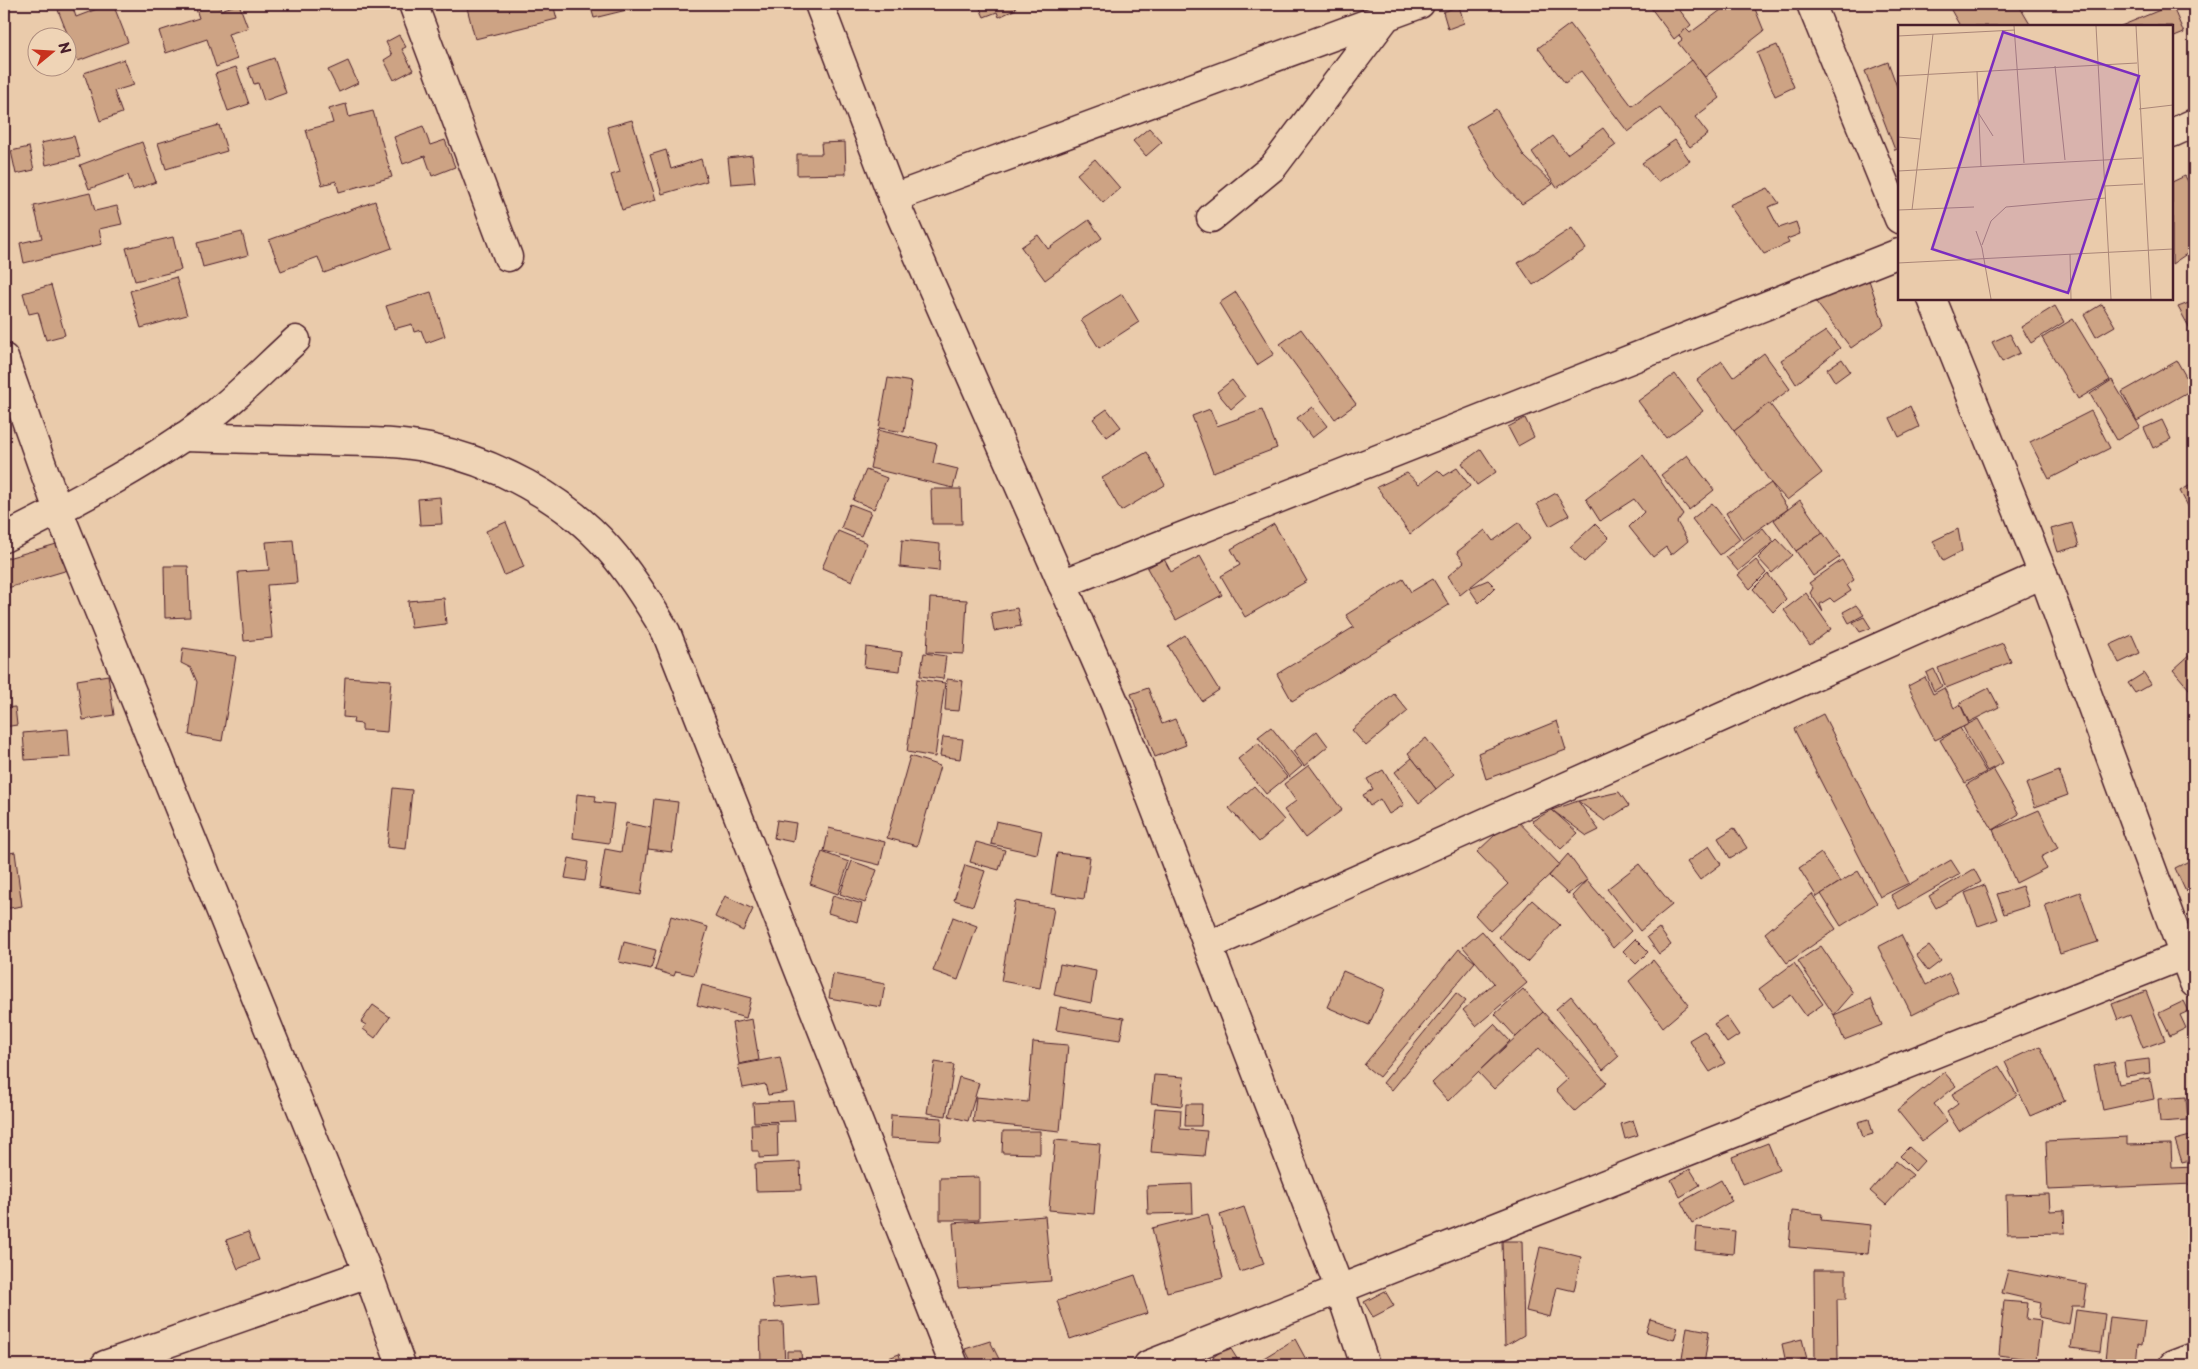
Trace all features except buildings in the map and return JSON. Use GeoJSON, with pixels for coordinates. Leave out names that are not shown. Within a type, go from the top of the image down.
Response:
{"type":"FeatureCollection","features":[{"type":"Feature","properties":{"kind":"street"},"geometry":{"type":"LineString","coordinates":[[413,4],[508,257]]}},
{"type":"Feature","properties":{"kind":"street"},"geometry":{"type":"LineString","coordinates":[[819,4],[893,198],[1115,704],[1340,1290],[1365,1365]]}},
{"type":"Feature","properties":{"kind":"street"},"geometry":{"type":"LineString","coordinates":[[893,198],[1420,4]]}},
{"type":"Feature","properties":{"kind":"street"},"geometry":{"type":"LineString","coordinates":[[1811,4],[1898,217]]}},
{"type":"Feature","properties":{"kind":"street"},"geometry":{"type":"LineString","coordinates":[[1211,218],[1273,167],[1387,16]]}},
{"type":"Feature","properties":{"kind":"street"},"geometry":{"type":"LineString","coordinates":[[2173,133],[2194,123]]}},
{"type":"Feature","properties":{"kind":"street"},"geometry":{"type":"LineString","coordinates":[[1062,584],[1898,253]]}},
{"type":"Feature","properties":{"kind":"street"},"geometry":{"type":"LineString","coordinates":[[1932,300],[2043,574],[2189,953],[2194,983]]}},
{"type":"Feature","properties":{"kind":"street"},"geometry":{"type":"LineString","coordinates":[[4,538],[58,510],[183,437],[217,411],[296,340]]}},
{"type":"Feature","properties":{"kind":"street"},"geometry":{"type":"LineString","coordinates":[[4,358],[58,510],[368,1273],[401,1365]]}},
{"type":"Feature","properties":{"kind":"street"},"geometry":{"type":"LineString","coordinates":[[183,437],[378,442],[429,448],[479,462],[526,484],[569,512],[608,547],[640,588],[666,632],[954,1365]]}},
{"type":"Feature","properties":{"kind":"street"},"geometry":{"type":"LineString","coordinates":[[1208,946],[2043,574]]}},
{"type":"Feature","properties":{"kind":"street"},"geometry":{"type":"LineString","coordinates":[[1148,1365],[2189,953]]}},
{"type":"Feature","properties":{"kind":"street"},"geometry":{"type":"LineString","coordinates":[[105,1365],[368,1273]]}},
{"type":"Feature","properties":{"kind":"street"},"geometry":{"type":"LineString","coordinates":[[2173,1365],[2194,1357]]}}]}
